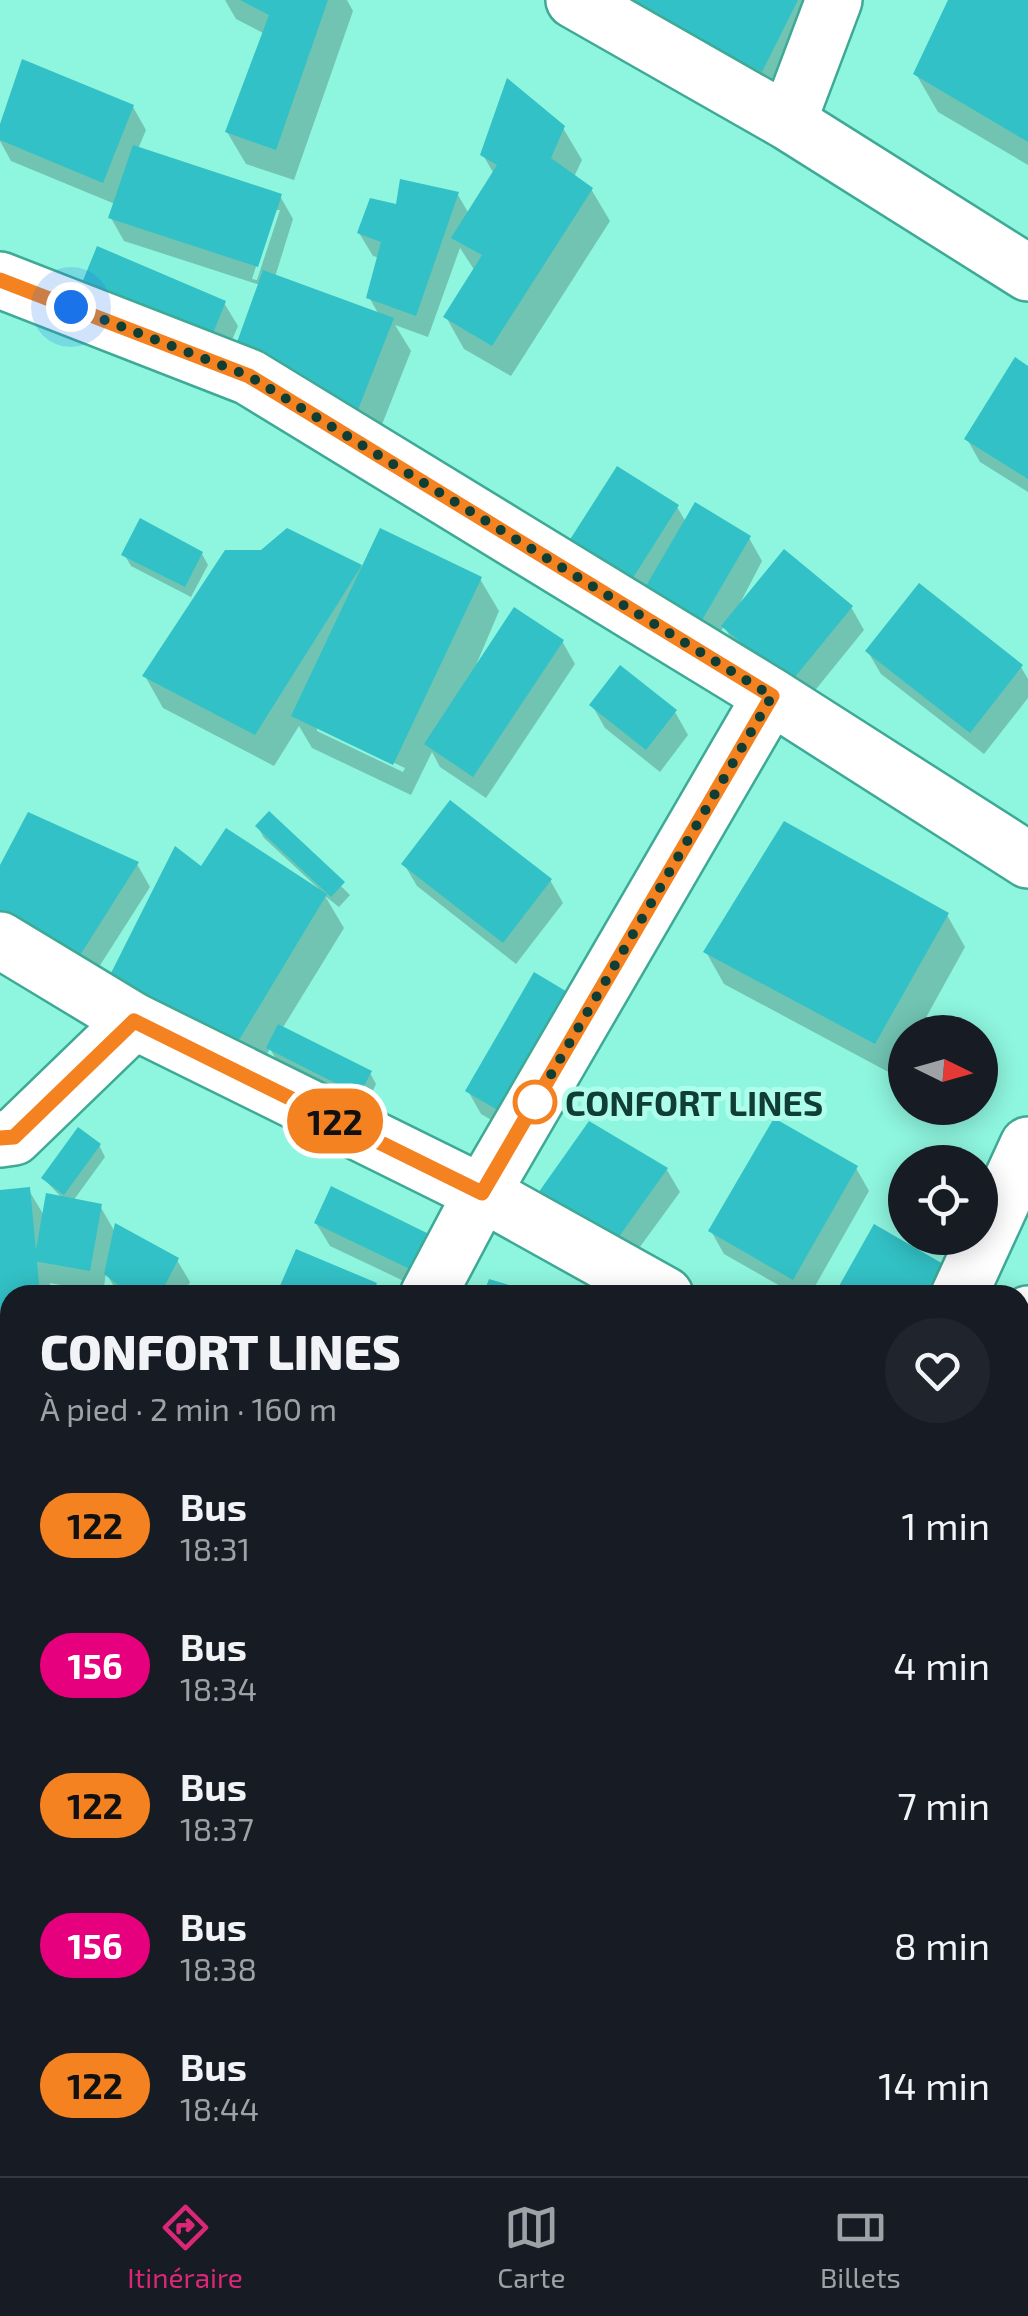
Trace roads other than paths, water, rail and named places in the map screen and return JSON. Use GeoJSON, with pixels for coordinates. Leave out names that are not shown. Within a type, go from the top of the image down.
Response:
{"type":"FeatureCollection","features":[{"type":"Feature","properties":{"kind":"main road"},"geometry":{"type":"LineString","coordinates":[[574,0],[788,122],[1028,273]]}},
{"type":"Feature","properties":{"kind":"main road"},"geometry":{"type":"LineString","coordinates":[[788,122],[834,0]]}},
{"type":"Feature","properties":{"kind":"main road"},"geometry":{"type":"LineString","coordinates":[[0,280],[249,376],[772,696],[1028,860]]}},
{"type":"Feature","properties":{"kind":"main road"},"geometry":{"type":"LineString","coordinates":[[433,1285],[482,1193],[772,696]]}},
{"type":"Feature","properties":{"kind":"main road"},"geometry":{"type":"LineString","coordinates":[[0,940],[134,1021],[482,1193],[648,1285]]}},
{"type":"Feature","properties":{"kind":"main road"},"geometry":{"type":"LineString","coordinates":[[0,1138],[14,1137],[134,1021]]}},
{"type":"Feature","properties":{"kind":"main road"},"geometry":{"type":"LineString","coordinates":[[964,1285],[1028,1145]]}},
{"type":"Feature","properties":{"kind":"place","name":"CONFORT LINES"},"geometry":{"type":"Point","coordinates":[535,1102]}}]}
